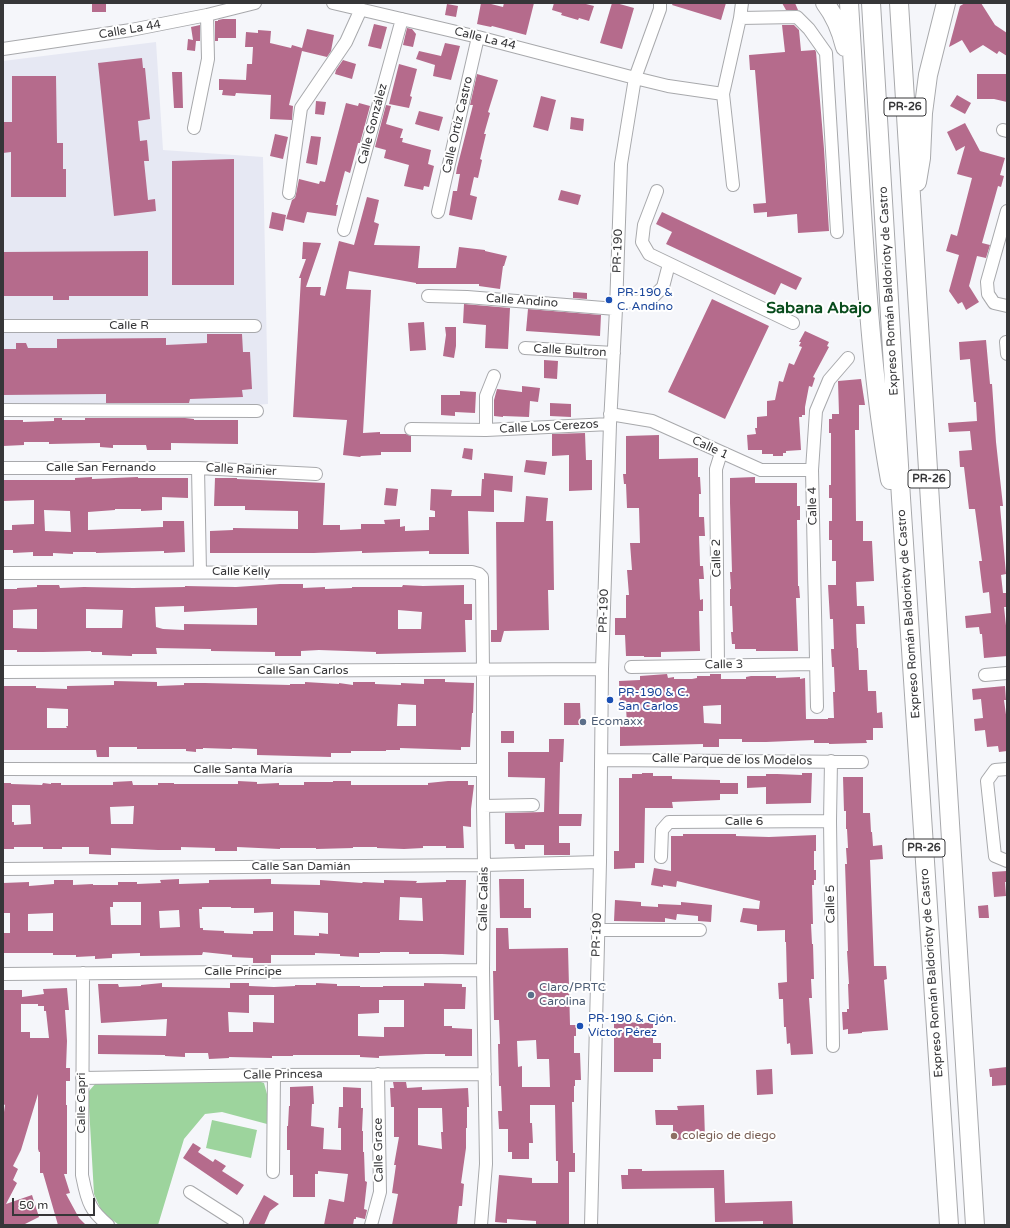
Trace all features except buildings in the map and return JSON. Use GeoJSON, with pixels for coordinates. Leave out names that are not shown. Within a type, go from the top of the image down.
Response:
{"type":"FeatureCollection","features":[{"type":"Feature","properties":{"kind":"highway"},"geometry":{"type":"LineString","coordinates":[[825,3],[834,16],[843,38],[855,92]]}},
{"type":"Feature","properties":{"kind":"highway"},"geometry":{"type":"LineString","coordinates":[[849,3],[866,272],[873,357],[890,482],[901,498]]}},
{"type":"Feature","properties":{"kind":"highway","name":"Expreso Román Baldorioty de Castro"},"geometry":{"type":"LineString","coordinates":[[871,3],[901,498],[949,1225]]}},
{"type":"Feature","properties":{"kind":"highway","name":"PR-26"},"geometry":{"type":"LineString","coordinates":[[899,3],[975,1225]]}},
{"type":"Feature","properties":{"kind":"highway"},"geometry":{"type":"LineString","coordinates":[[912,210],[921,158],[923,113],[928,75],[946,3]]}},
{"type":"Feature","properties":{"kind":"street","name":"Calle La 44"},"geometry":{"type":"LineString","coordinates":[[3,49],[131,30],[207,15],[255,3]]}},
{"type":"Feature","properties":{"kind":"street","name":"Calle La 44"},"geometry":{"type":"LineString","coordinates":[[333,3],[478,37],[668,86],[723,94]]}},
{"type":"Feature","properties":{"kind":"street","name":"PR-190"},"geometry":{"type":"LineString","coordinates":[[591,1225],[597,930],[600,862],[602,669],[610,419],[621,164],[635,78],[660,9],[660,3]]}},
{"type":"Feature","properties":{"kind":"street"},"geometry":{"type":"LineString","coordinates":[[733,185],[723,94],[742,3]]}},
{"type":"Feature","properties":{"kind":"street"},"geometry":{"type":"LineString","coordinates":[[289,193],[301,108],[346,42],[361,9]]}},
{"type":"Feature","properties":{"kind":"street"},"geometry":{"type":"LineString","coordinates":[[194,128],[208,59],[207,15]]}},
{"type":"Feature","properties":{"kind":"street"},"geometry":{"type":"LineString","coordinates":[[740,18],[798,17],[809,29],[826,53],[837,232]]}},
{"type":"Feature","properties":{"kind":"street","name":"Calle González"},"geometry":{"type":"LineString","coordinates":[[344,230],[402,19]]}},
{"type":"Feature","properties":{"kind":"street","name":"Calle Ortíz Castro"},"geometry":{"type":"LineString","coordinates":[[438,212],[478,37]]}},
{"type":"Feature","properties":{"kind":"street"},"geometry":{"type":"LineString","coordinates":[[657,191],[644,225],[642,242],[649,254],[793,322]]}},
{"type":"Feature","properties":{"kind":"street"},"geometry":{"type":"LineString","coordinates":[[1007,211],[987,282],[988,294],[994,303],[1007,306]]}},
{"type":"Feature","properties":{"kind":"street","name":"Calle Andino"},"geometry":{"type":"LineString","coordinates":[[428,296],[616,305],[649,301],[663,287],[670,264]]}},
{"type":"Feature","properties":{"kind":"street","name":"Calle R"},"geometry":{"type":"LineString","coordinates":[[3,326],[255,326]]}},
{"type":"Feature","properties":{"kind":"street"},"geometry":{"type":"LineString","coordinates":[[1006,342],[1007,354]]}},
{"type":"Feature","properties":{"kind":"street","name":"Calle Bultron"},"geometry":{"type":"LineString","coordinates":[[526,348],[614,353]]}},
{"type":"Feature","properties":{"kind":"street","name":"Calle 4"},"geometry":{"type":"LineString","coordinates":[[817,707],[812,470],[816,411],[829,380],[848,358]]}},
{"type":"Feature","properties":{"kind":"street","name":"Calle Los Cerezos"},"geometry":{"type":"LineString","coordinates":[[494,376],[486,396],[486,430],[610,419]]}},
{"type":"Feature","properties":{"kind":"street"},"geometry":{"type":"LineString","coordinates":[[3,410],[257,411]]}},
{"type":"Feature","properties":{"kind":"street","name":"Calle 1"},"geometry":{"type":"LineString","coordinates":[[610,419],[652,421],[762,470],[812,470]]}},
{"type":"Feature","properties":{"kind":"street"},"geometry":{"type":"LineString","coordinates":[[411,429],[486,430]]}},
{"type":"Feature","properties":{"kind":"street","name":"Calle 2"},"geometry":{"type":"LineString","coordinates":[[718,665],[716,469],[721,453]]}},
{"type":"Feature","properties":{"kind":"street","name":"Calle San Fernando"},"geometry":{"type":"LineString","coordinates":[[3,468],[198,468]]}},
{"type":"Feature","properties":{"kind":"street","name":"Calle Rainier"},"geometry":{"type":"LineString","coordinates":[[200,572],[198,468],[316,474]]}},
{"type":"Feature","properties":{"kind":"street","name":"Calle Kelly"},"geometry":{"type":"LineString","coordinates":[[3,573],[472,572],[479,574]]}},
{"type":"Feature","properties":{"kind":"street","name":"Calle Calais"},"geometry":{"type":"LineString","coordinates":[[479,574],[482,577],[482,770],[484,865],[482,970],[486,1164],[480,1225]]}},
{"type":"Feature","properties":{"kind":"street","name":"Calle 3"},"geometry":{"type":"LineString","coordinates":[[631,667],[816,664]]}},
{"type":"Feature","properties":{"kind":"street","name":"Calle San Carlos"},"geometry":{"type":"LineString","coordinates":[[3,672],[602,669]]}},
{"type":"Feature","properties":{"kind":"street"},"geometry":{"type":"LineString","coordinates":[[985,675],[1007,673]]}},
{"type":"Feature","properties":{"kind":"street","name":"Calle Parque de los Modelos"},"geometry":{"type":"LineString","coordinates":[[602,760],[862,762]]}},
{"type":"Feature","properties":{"kind":"street","name":"Calle 5"},"geometry":{"type":"LineString","coordinates":[[831,761],[830,821],[833,1046]]}},
{"type":"Feature","properties":{"kind":"street","name":"Calle Santa María"},"geometry":{"type":"LineString","coordinates":[[3,769],[482,770]]}},
{"type":"Feature","properties":{"kind":"street"},"geometry":{"type":"LineString","coordinates":[[1007,769],[995,770],[987,781],[995,856],[1007,861]]}},
{"type":"Feature","properties":{"kind":"street"},"geometry":{"type":"LineString","coordinates":[[483,806],[533,805]]}},
{"type":"Feature","properties":{"kind":"street","name":"Calle 6"},"geometry":{"type":"LineString","coordinates":[[662,857],[662,830],[669,822],[830,821]]}},
{"type":"Feature","properties":{"kind":"street","name":"Calle San Damián"},"geometry":{"type":"LineString","coordinates":[[3,869],[484,865],[600,862]]}},
{"type":"Feature","properties":{"kind":"street"},"geometry":{"type":"LineString","coordinates":[[597,930],[700,930]]}},
{"type":"Feature","properties":{"kind":"street","name":"Calle Príncipe"},"geometry":{"type":"LineString","coordinates":[[3,974],[482,970]]}},
{"type":"Feature","properties":{"kind":"street","name":"Calle Capri"},"geometry":{"type":"LineString","coordinates":[[83,973],[82,1175],[84,1188],[90,1206],[108,1225]]}},
{"type":"Feature","properties":{"kind":"street","name":"Calle Grace"},"geometry":{"type":"LineString","coordinates":[[371,1225],[380,1192],[378,1074]]}},
{"type":"Feature","properties":{"kind":"street","name":"Calle Princesa"},"geometry":{"type":"LineString","coordinates":[[82,1078],[485,1074]]}},
{"type":"Feature","properties":{"kind":"street"},"geometry":{"type":"LineString","coordinates":[[273,1172],[274,1075]]}},
{"type":"Feature","properties":{"kind":"street"},"geometry":{"type":"LineString","coordinates":[[190,1192],[238,1220]]}},
{"type":"Feature","properties":{"kind":"shaded area"},"geometry":{"type":"Polygon","coordinates":[[[156,42],[163,150],[263,157],[268,404],[202,409],[3,405],[3,61],[156,42]]]}},
{"type":"Feature","properties":{"kind":"green space"},"geometry":{"type":"Polygon","coordinates":[[[258,1081],[264,1083],[267,1094],[267,1124],[222,1112],[205,1114],[184,1139],[158,1225],[119,1225],[102,1212],[94,1194],[89,1107],[89,1091],[96,1083],[258,1081]]]}},
{"type":"Feature","properties":{"kind":"green space"},"geometry":{"type":"Polygon","coordinates":[[[212,1120],[257,1130],[251,1158],[206,1148],[212,1120]]]}},
{"type":"Feature","properties":{"kind":"place","name":"PR-190 & C. Andino"},"geometry":{"type":"Point","coordinates":[609,300]}},
{"type":"Feature","properties":{"kind":"place","name":"PR-190 & C. San Carlos"},"geometry":{"type":"Point","coordinates":[610,700]}},
{"type":"Feature","properties":{"kind":"place","name":"Ecomaxx"},"geometry":{"type":"Point","coordinates":[583,722]}},
{"type":"Feature","properties":{"kind":"place","name":"Claro/PRTC Carolina"},"geometry":{"type":"Point","coordinates":[531,995]}},
{"type":"Feature","properties":{"kind":"place","name":"PR-190 & Cjón. Víctor Pérez"},"geometry":{"type":"Point","coordinates":[580,1026]}},
{"type":"Feature","properties":{"kind":"place","name":"colegio de diego"},"geometry":{"type":"Point","coordinates":[674,1136]}},
{"type":"Feature","properties":{"kind":"district","name":"Sabana Abajo"},"geometry":{"type":"Point","coordinates":[819,309]}}]}
